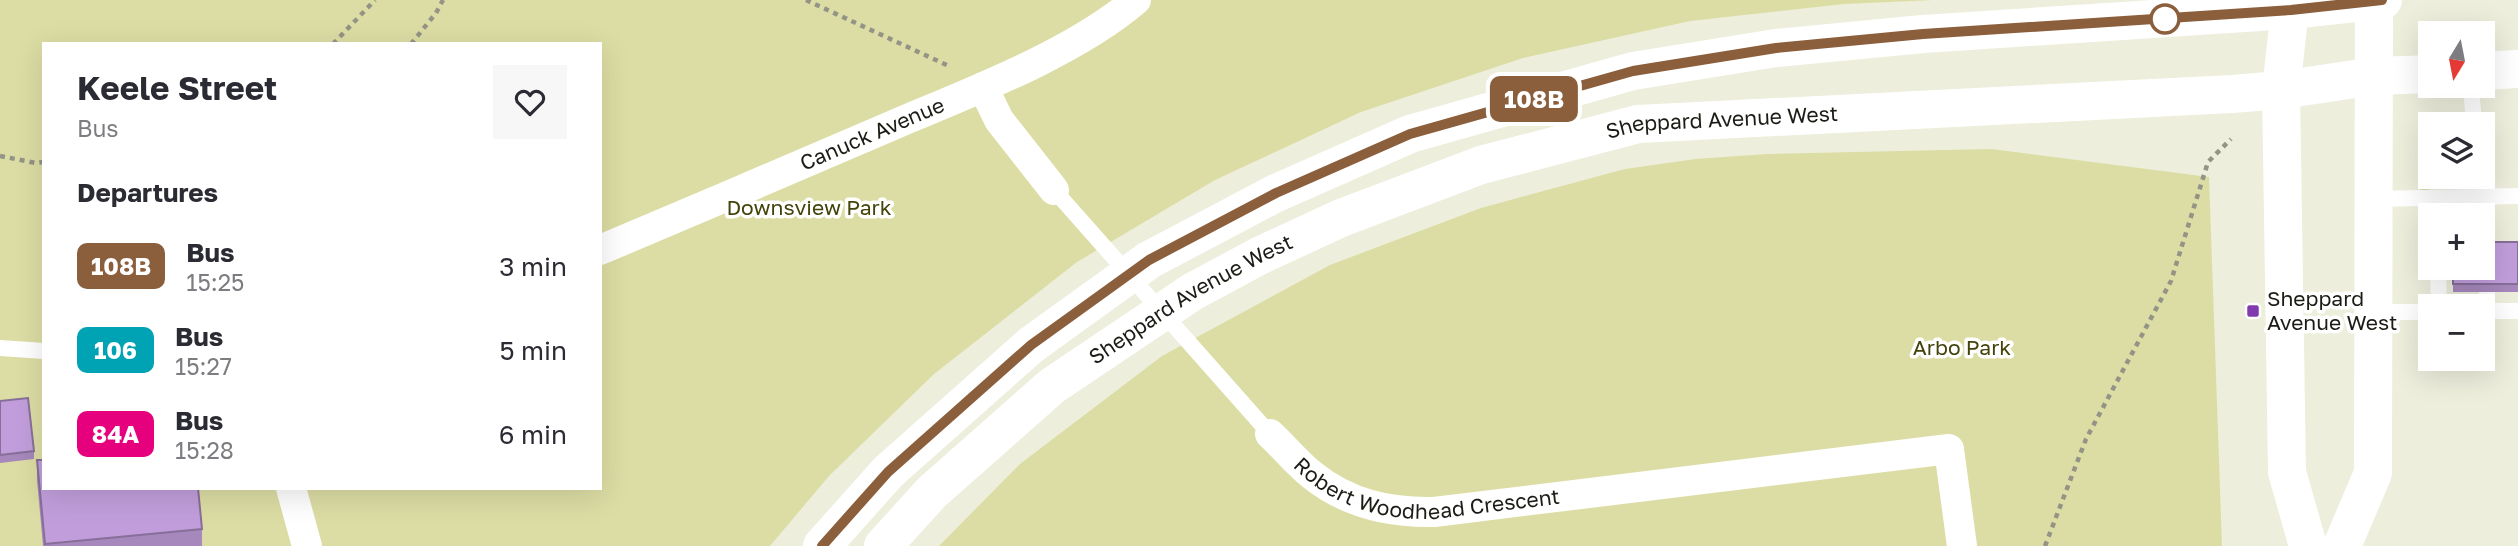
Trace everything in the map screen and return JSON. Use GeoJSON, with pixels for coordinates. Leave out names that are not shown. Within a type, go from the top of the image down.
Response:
{"type":"FeatureCollection","features":[{"type":"Feature","properties":{"kind":"main road"},"geometry":{"type":"LineString","coordinates":[[822,546],[888,472],[1031,345],[1149,260],[1276,193],[1410,134],[1633,71],[1776,48],[1923,34],[2377,0],[2373,473],[2342,546]]}},
{"type":"Feature","properties":{"kind":"main road"},"geometry":{"type":"LineString","coordinates":[[2291,5],[2281,90],[2287,472],[2308,546]]}},
{"type":"Feature","properties":{"kind":"main road"},"geometry":{"type":"LineString","coordinates":[[2496,70],[2518,69]]}},
{"type":"Feature","properties":{"kind":"main road","name":"Sheppard Avenue West"},"geometry":{"type":"LineString","coordinates":[[883,546],[932,492],[1052,386],[1192,292],[1259,256],[1341,218],[1481,165],[1638,124],[2232,94],[2281,90],[2375,76],[2418,74]]}},
{"type":"Feature","properties":{"kind":"street","name":"Canuck Avenue"},"geometry":{"type":"LineString","coordinates":[[602,249],[983,87],[1064,47],[1136,0]]}},
{"type":"Feature","properties":{"kind":"street","name":"Robert Woodhead Crescent"},"geometry":{"type":"LineString","coordinates":[[983,87],[999,120],[1054,190]]}},
{"type":"Feature","properties":{"kind":"street","name":"Robert Woodhead Crescent"},"geometry":{"type":"LineString","coordinates":[[1270,434],[1312,475],[1336,490],[1380,509],[1409,513],[1949,449],[1962,546]]}},
{"type":"Feature","properties":{"kind":"street"},"geometry":{"type":"LineString","coordinates":[[292,490],[307,546]]}},
{"type":"Feature","properties":{"kind":"lane"},"geometry":{"type":"LineString","coordinates":[[2483,189],[2484,203]]}},
{"type":"Feature","properties":{"kind":"lane","name":"Robert Woodhead Crescent"},"geometry":{"type":"LineString","coordinates":[[1054,190],[1270,434]]}},
{"type":"Feature","properties":{"kind":"lane"},"geometry":{"type":"LineString","coordinates":[[2374,200],[2518,196]]}},
{"type":"Feature","properties":{"kind":"lane"},"geometry":{"type":"LineString","coordinates":[[2437,198],[2437,203]]}},
{"type":"Feature","properties":{"kind":"lane"},"geometry":{"type":"LineString","coordinates":[[2495,311],[2518,311]]}},
{"type":"Feature","properties":{"kind":"lane"},"geometry":{"type":"LineString","coordinates":[[2374,312],[2418,312]]}},
{"type":"Feature","properties":{"kind":"lane"},"geometry":{"type":"LineString","coordinates":[[0,348],[42,351]]}},
{"type":"Feature","properties":{"kind":"path"},"geometry":{"type":"LineString","coordinates":[[335,42],[375,0]]}},
{"type":"Feature","properties":{"kind":"path"},"geometry":{"type":"LineString","coordinates":[[413,42],[443,0]]}},
{"type":"Feature","properties":{"kind":"path"},"geometry":{"type":"LineString","coordinates":[[806,0],[951,66],[983,87]]}},
{"type":"Feature","properties":{"kind":"path"},"geometry":{"type":"LineString","coordinates":[[2045,546],[2086,439],[2171,281],[2208,162],[2231,139]]}},
{"type":"Feature","properties":{"kind":"path"},"geometry":{"type":"LineString","coordinates":[[0,156],[42,162]]}},
{"type":"Feature","properties":{"kind":"green space","name":"Downsview Park"},"geometry":{"type":"Polygon","coordinates":[[[0,0],[1933,0],[1844,4],[1690,21],[1523,58],[1361,112],[1215,180],[1077,262],[934,374],[829,476],[770,546],[0,546],[0,0]]]}},
{"type":"Feature","properties":{"kind":"green space","name":"Arbo Park"},"geometry":{"type":"Polygon","coordinates":[[[1991,149],[2209,177],[2222,546],[939,546],[1020,464],[1162,356],[1330,265],[1481,208],[1625,169],[1696,159],[1767,154],[1991,149]]]}},
{"type":"Feature","properties":{"kind":"green space"},"geometry":{"type":"Polygon","coordinates":[[[2421,189],[2430,189],[2428,193],[2421,196],[2421,189]]]}},
{"type":"Feature","properties":{"kind":"building"},"geometry":{"type":"Polygon","coordinates":[[[2495,242],[2518,242],[2518,284],[2453,284],[2453,280],[2495,280],[2495,242]]]}},
{"type":"Feature","properties":{"kind":"building"},"geometry":{"type":"Polygon","coordinates":[[[28,398],[34,451],[0,455],[0,401],[28,398]]]}},
{"type":"Feature","properties":{"kind":"building"},"geometry":{"type":"Polygon","coordinates":[[[37,460],[42,460],[42,490],[198,490],[202,529],[45,544],[37,460]]]}},
{"type":"Feature","properties":{"kind":"bus line","name":"108B"},"geometry":{"type":"LineString","coordinates":[[822,546],[888,472],[1031,345],[1149,260],[1276,193],[1410,134],[1633,71],[1776,48],[1923,34],[2291,10],[2382,0]]}},
{"type":"Feature","properties":{"kind":"place","name":"Sheppard Avenue West"},"geometry":{"type":"Point","coordinates":[2253,311]}}]}
